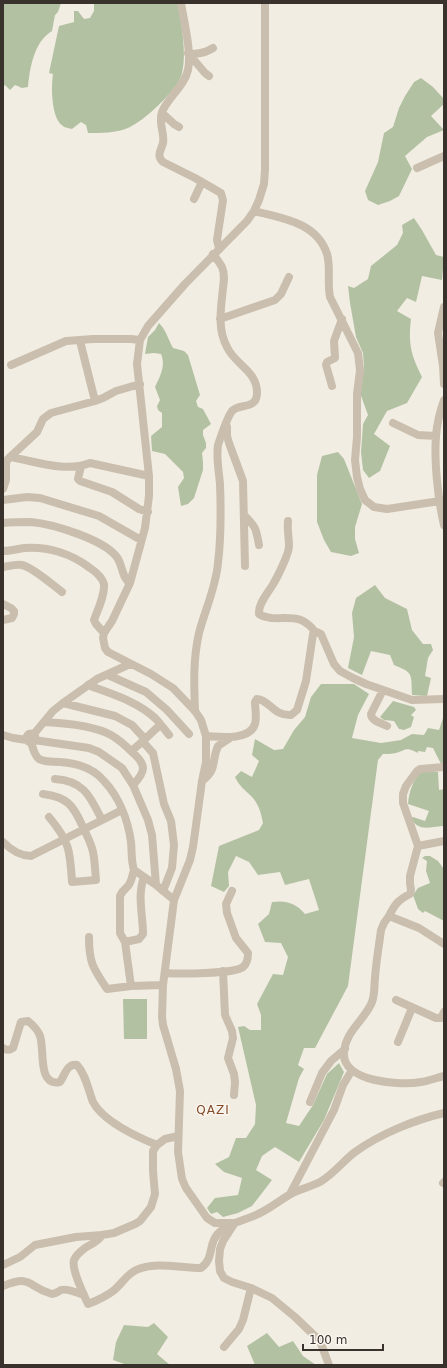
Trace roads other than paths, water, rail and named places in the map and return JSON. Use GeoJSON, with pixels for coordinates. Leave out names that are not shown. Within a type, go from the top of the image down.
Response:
{"type":"FeatureCollection","features":[{"type":"Feature","properties":{"kind":"street"},"geometry":{"type":"LineString","coordinates":[[181,3],[188,54],[188,69],[182,84],[166,104],[162,113],[160,121],[163,141],[160,150],[160,159],[178,171],[216,190],[223,196],[217,240],[219,248]]}},
{"type":"Feature","properties":{"kind":"street"},"geometry":{"type":"LineString","coordinates":[[234,1223],[215,1223],[207,1218],[186,1188],[182,1179],[178,1136],[180,1091],[176,1069],[163,1025],[163,985],[174,900],[190,860],[193,847],[206,762],[206,736],[201,720],[195,711],[173,688],[151,674],[108,652],[104,643],[104,633],[112,621],[130,583],[148,512],[149,476],[138,364],[138,346],[140,340],[148,326],[185,284],[254,211],[264,184],[265,3]]}},
{"type":"Feature","properties":{"kind":"street"},"geometry":{"type":"LineString","coordinates":[[188,54],[202,54],[213,48]]}},
{"type":"Feature","properties":{"kind":"street"},"geometry":{"type":"LineString","coordinates":[[188,54],[209,76]]}},
{"type":"Feature","properties":{"kind":"street"},"geometry":{"type":"LineString","coordinates":[[162,113],[174,124],[180,127]]}},
{"type":"Feature","properties":{"kind":"street"},"geometry":{"type":"LineString","coordinates":[[417,168],[444,156]]}},
{"type":"Feature","properties":{"kind":"street"},"geometry":{"type":"LineString","coordinates":[[194,199],[202,182]]}},
{"type":"Feature","properties":{"kind":"street"},"geometry":{"type":"LineString","coordinates":[[254,211],[299,224],[311,230],[319,239],[327,254],[328,288],[330,297],[358,353],[360,370],[357,394],[357,437],[355,460],[360,490],[365,500],[374,507],[388,509],[440,502]]}},
{"type":"Feature","properties":{"kind":"street"},"geometry":{"type":"LineString","coordinates":[[195,711],[194,671],[196,650],[199,632],[217,576],[220,486],[218,444],[232,412],[238,408],[250,405],[254,401],[257,394],[250,371],[232,356],[226,347],[221,331],[220,319],[224,276],[222,266],[213,254]]}},
{"type":"Feature","properties":{"kind":"street"},"geometry":{"type":"LineString","coordinates":[[220,319],[275,300],[281,294],[289,277]]}},
{"type":"Feature","properties":{"kind":"street"},"geometry":{"type":"LineString","coordinates":[[444,307],[438,333],[444,384]]}},
{"type":"Feature","properties":{"kind":"street"},"geometry":{"type":"LineString","coordinates":[[332,386],[326,365],[327,362],[335,358],[334,341],[342,319]]}},
{"type":"Feature","properties":{"kind":"street"},"geometry":{"type":"LineString","coordinates":[[11,365],[66,341],[80,341],[93,338],[140,340]]}},
{"type":"Feature","properties":{"kind":"street"},"geometry":{"type":"LineString","coordinates":[[80,341],[95,401]]}},
{"type":"Feature","properties":{"kind":"street"},"geometry":{"type":"LineString","coordinates":[[3,489],[7,474],[6,463],[10,456],[37,432],[46,416],[51,413],[95,401],[120,390],[140,384]]}},
{"type":"Feature","properties":{"kind":"street"},"geometry":{"type":"LineString","coordinates":[[444,400],[436,436],[440,502],[444,521]]}},
{"type":"Feature","properties":{"kind":"street"},"geometry":{"type":"LineString","coordinates":[[393,423],[418,435],[436,436]]}},
{"type":"Feature","properties":{"kind":"street"},"geometry":{"type":"LineString","coordinates":[[227,424],[226,436],[243,481],[245,566]]}},
{"type":"Feature","properties":{"kind":"street"},"geometry":{"type":"LineString","coordinates":[[10,456],[37,464],[68,467],[81,466],[90,463],[149,476]]}},
{"type":"Feature","properties":{"kind":"street"},"geometry":{"type":"LineString","coordinates":[[81,466],[78,479],[80,481],[112,492],[139,509],[148,512]]}},
{"type":"Feature","properties":{"kind":"street"},"geometry":{"type":"LineString","coordinates":[[3,500],[27,497],[46,500],[99,516],[141,540]]}},
{"type":"Feature","properties":{"kind":"street"},"geometry":{"type":"LineString","coordinates":[[244,515],[253,524],[257,531],[259,545]]}},
{"type":"Feature","properties":{"kind":"street"},"geometry":{"type":"LineString","coordinates":[[288,520],[288,554],[260,606],[259,614],[267,617],[298,618],[304,620],[316,633],[321,634],[334,664],[340,671],[366,684],[412,700],[444,699]]}},
{"type":"Feature","properties":{"kind":"street"},"geometry":{"type":"LineString","coordinates":[[3,523],[32,522],[76,534],[96,542],[115,555],[124,576],[130,583]]}},
{"type":"Feature","properties":{"kind":"street"},"geometry":{"type":"LineString","coordinates":[[3,551],[36,548],[56,551],[72,556],[97,573],[104,585],[103,593],[94,620],[104,633]]}},
{"type":"Feature","properties":{"kind":"street"},"geometry":{"type":"LineString","coordinates":[[3,567],[25,566],[62,592]]}},
{"type":"Feature","properties":{"kind":"street"},"geometry":{"type":"LineString","coordinates":[[3,604],[14,611],[12,618],[3,620]]}},
{"type":"Feature","properties":{"kind":"street"},"geometry":{"type":"LineString","coordinates":[[206,736],[230,737],[250,731],[256,722],[255,702],[257,699],[262,699],[280,714],[291,715],[297,710],[306,681],[313,634],[316,633]]}},
{"type":"Feature","properties":{"kind":"street"},"geometry":{"type":"LineString","coordinates":[[31,739],[53,711],[63,703],[97,679],[130,664]]}},
{"type":"Feature","properties":{"kind":"street"},"geometry":{"type":"LineString","coordinates":[[108,675],[146,692],[167,710],[188,734]]}},
{"type":"Feature","properties":{"kind":"street"},"geometry":{"type":"LineString","coordinates":[[88,686],[137,705],[155,719],[169,735]]}},
{"type":"Feature","properties":{"kind":"street"},"geometry":{"type":"LineString","coordinates":[[383,690],[371,714],[371,717],[372,719],[387,726]]}},
{"type":"Feature","properties":{"kind":"street"},"geometry":{"type":"LineString","coordinates":[[63,703],[114,716],[132,725],[153,753],[164,804],[170,821],[174,845],[172,868],[164,891]]}},
{"type":"Feature","properties":{"kind":"street"},"geometry":{"type":"LineString","coordinates":[[44,722],[89,727],[111,735],[132,751],[143,764],[144,770],[140,778],[133,785]]}},
{"type":"Feature","properties":{"kind":"street"},"geometry":{"type":"LineString","coordinates":[[132,751],[160,725]]}},
{"type":"Feature","properties":{"kind":"street"},"geometry":{"type":"LineString","coordinates":[[3,735],[13,738],[31,739],[89,748],[99,752],[122,768],[133,785],[148,820],[152,834],[156,885]]}},
{"type":"Feature","properties":{"kind":"street"},"geometry":{"type":"LineString","coordinates":[[202,781],[209,776],[213,770],[218,746],[230,737]]}},
{"type":"Feature","properties":{"kind":"street"},"geometry":{"type":"LineString","coordinates":[[31,739],[35,755],[40,760],[76,764],[92,770],[108,785],[122,810],[129,833],[134,870],[132,879],[120,896],[120,933],[125,942],[131,986]]}},
{"type":"Feature","properties":{"kind":"street"},"geometry":{"type":"LineString","coordinates":[[444,767],[420,769],[406,786],[403,794],[403,803],[418,846],[410,876],[411,890],[410,894],[400,898],[381,930],[375,978],[375,992],[372,1002],[348,1038],[344,1053],[346,1063],[352,1070],[368,1078],[391,1083],[420,1082],[444,1076]]}},
{"type":"Feature","properties":{"kind":"street"},"geometry":{"type":"LineString","coordinates":[[55,778],[80,786],[87,793],[102,820]]}},
{"type":"Feature","properties":{"kind":"street"},"geometry":{"type":"LineString","coordinates":[[43,794],[52,795],[64,800],[73,807],[89,839],[93,852],[96,880],[72,882],[70,852],[66,838],[49,817]]}},
{"type":"Feature","properties":{"kind":"street"},"geometry":{"type":"LineString","coordinates":[[3,842],[14,851],[27,856],[35,854],[122,810]]}},
{"type":"Feature","properties":{"kind":"street"},"geometry":{"type":"LineString","coordinates":[[418,846],[444,841]]}},
{"type":"Feature","properties":{"kind":"street"},"geometry":{"type":"LineString","coordinates":[[134,870],[174,900]]}},
{"type":"Feature","properties":{"kind":"street"},"geometry":{"type":"LineString","coordinates":[[125,942],[139,939],[143,934],[140,896],[141,884],[144,877]]}},
{"type":"Feature","properties":{"kind":"street"},"geometry":{"type":"LineString","coordinates":[[165,973],[182,974],[237,970],[244,967],[248,960],[248,953],[236,938],[227,913],[226,904],[232,891]]}},
{"type":"Feature","properties":{"kind":"street"},"geometry":{"type":"LineString","coordinates":[[389,916],[419,928],[443,942]]}},
{"type":"Feature","properties":{"kind":"street"},"geometry":{"type":"LineString","coordinates":[[89,937],[89,952],[92,966],[108,989],[131,986],[163,985]]}},
{"type":"Feature","properties":{"kind":"street"},"geometry":{"type":"LineString","coordinates":[[223,971],[225,1015],[232,1031],[233,1038],[228,1058],[234,1074],[234,1095]]}},
{"type":"Feature","properties":{"kind":"street"},"geometry":{"type":"LineString","coordinates":[[396,1000],[436,1018],[440,1018],[444,1012]]}},
{"type":"Feature","properties":{"kind":"street"},"geometry":{"type":"LineString","coordinates":[[398,1042],[412,1008]]}},
{"type":"Feature","properties":{"kind":"street"},"geometry":{"type":"LineString","coordinates":[[3,1048],[5,1050],[10,1050],[13,1048],[21,1022],[28,1022],[32,1024],[40,1035],[44,1073],[47,1079],[55,1083],[60,1082],[69,1066],[73,1064],[77,1065],[84,1076],[94,1102],[105,1118],[142,1139],[157,1145]]}},
{"type":"Feature","properties":{"kind":"street"},"geometry":{"type":"LineString","coordinates":[[310,1102],[322,1073],[331,1061],[345,1049]]}},
{"type":"Feature","properties":{"kind":"street"},"geometry":{"type":"LineString","coordinates":[[290,1194],[334,1110],[343,1085],[352,1070]]}},
{"type":"Feature","properties":{"kind":"street"},"geometry":{"type":"LineString","coordinates":[[102,1235],[100,1239],[86,1247],[76,1256],[74,1260],[74,1265],[88,1304],[113,1291],[130,1274],[144,1267],[178,1266],[201,1268],[207,1264],[211,1254],[212,1243],[222,1230],[234,1223],[270,1208],[290,1194],[328,1177],[353,1153],[371,1141],[425,1117],[444,1113]]}},
{"type":"Feature","properties":{"kind":"street"},"geometry":{"type":"LineString","coordinates":[[3,1265],[20,1257],[35,1245],[76,1237],[114,1233],[140,1221],[151,1207],[155,1194],[153,1151],[157,1145],[166,1139],[178,1136]]}},
{"type":"Feature","properties":{"kind":"street"},"geometry":{"type":"LineString","coordinates":[[215,1223],[218,1234]]}},
{"type":"Feature","properties":{"kind":"street"},"geometry":{"type":"LineString","coordinates":[[234,1223],[222,1241],[220,1249],[220,1271],[224,1278],[272,1298],[316,1336],[323,1347],[328,1365]]}},
{"type":"Feature","properties":{"kind":"street"},"geometry":{"type":"LineString","coordinates":[[3,1286],[21,1280],[52,1294],[63,1290],[84,1295]]}},
{"type":"Feature","properties":{"kind":"street"},"geometry":{"type":"LineString","coordinates":[[224,1347],[239,1329],[244,1320],[251,1288]]}},
{"type":"Feature","properties":{"kind":"district","name":"QAZI"},"geometry":{"type":"Point","coordinates":[213,1110]}}]}
